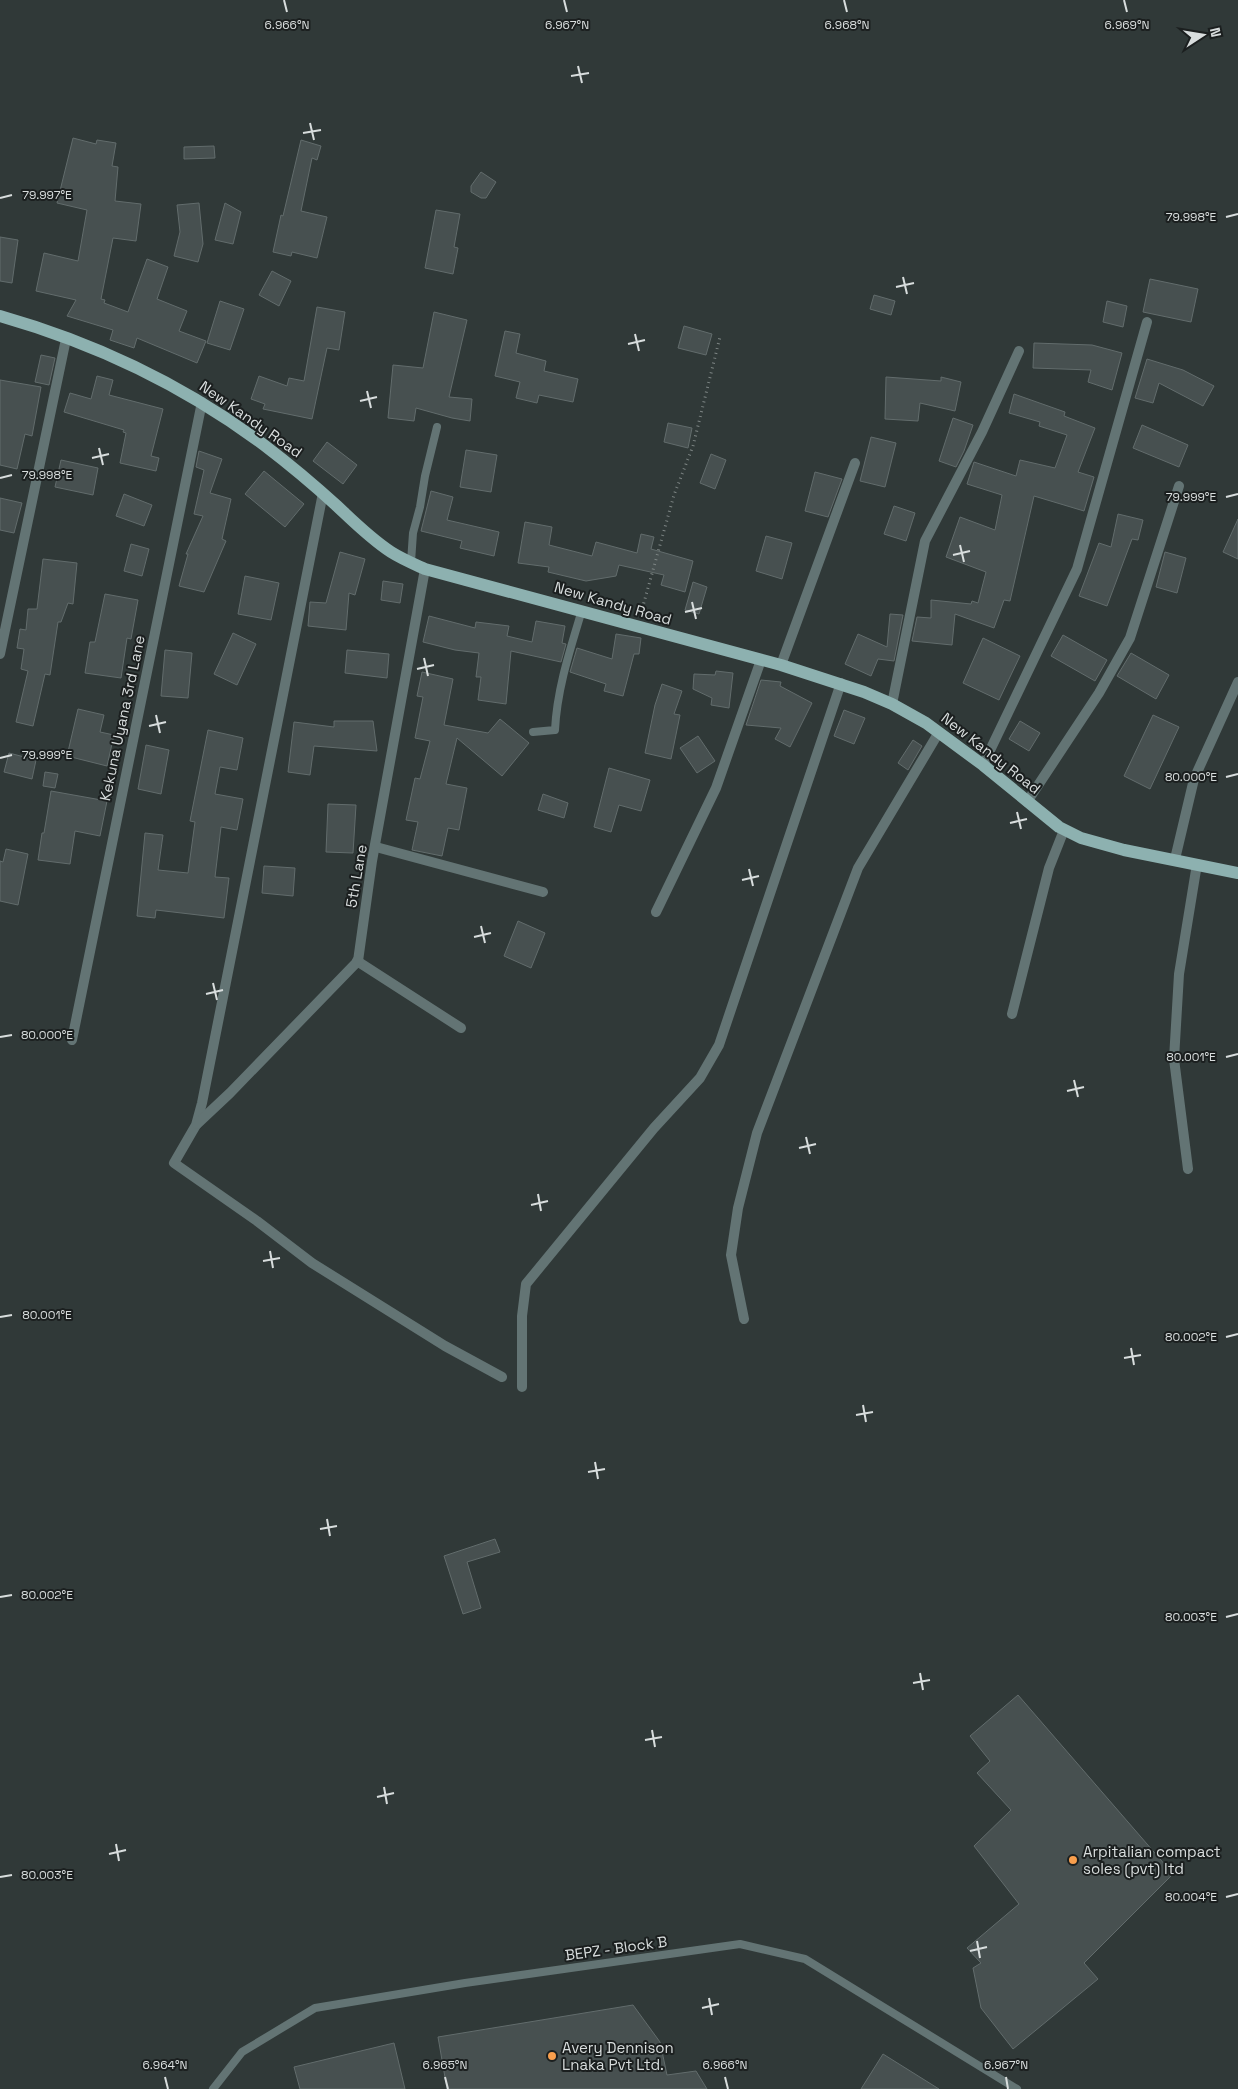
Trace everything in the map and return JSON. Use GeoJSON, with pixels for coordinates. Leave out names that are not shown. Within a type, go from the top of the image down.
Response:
{"type":"FeatureCollection","features":[{"type":"Feature","properties":{"kind":"main road","name":"New Kandy Road"},"geometry":{"type":"LineString","coordinates":[[0,316],[120,360],[202,402],[264,445],[323,493],[365,532],[392,552],[425,569],[582,610],[841,683],[892,704],[939,732],[1064,830],[1081,838],[1124,850],[1238,874]]}},
{"type":"Feature","properties":{"kind":"street"},"geometry":{"type":"LineString","coordinates":[[983,765],[1077,569],[1147,322]]}},
{"type":"Feature","properties":{"kind":"street"},"geometry":{"type":"LineString","coordinates":[[0,654],[66,339]]}},
{"type":"Feature","properties":{"kind":"street"},"geometry":{"type":"LineString","coordinates":[[892,704],[926,541],[982,432],[1019,351]]}},
{"type":"Feature","properties":{"kind":"street","name":"Kekuna Uyana 3rd Lane"},"geometry":{"type":"LineString","coordinates":[[72,1040],[202,402]]}},
{"type":"Feature","properties":{"kind":"street"},"geometry":{"type":"LineString","coordinates":[[781,666],[855,463]]}},
{"type":"Feature","properties":{"kind":"street"},"geometry":{"type":"LineString","coordinates":[[1027,802],[1099,693],[1130,638],[1179,486]]}},
{"type":"Feature","properties":{"kind":"street"},"geometry":{"type":"LineString","coordinates":[[323,493],[202,1103],[196,1125],[174,1164],[257,1221],[312,1262],[444,1346],[502,1376]]}},
{"type":"Feature","properties":{"kind":"street","name":"5th Lane"},"geometry":{"type":"LineString","coordinates":[[358,961],[425,569]]}},
{"type":"Feature","properties":{"kind":"street"},"geometry":{"type":"LineString","coordinates":[[656,912],[716,788],[761,660]]}},
{"type":"Feature","properties":{"kind":"street"},"geometry":{"type":"LineString","coordinates":[[1175,860],[1194,779],[1238,682]]}},
{"type":"Feature","properties":{"kind":"street"},"geometry":{"type":"LineString","coordinates":[[522,1388],[522,1316],[526,1284],[654,1128],[700,1078],[719,1045],[841,683]]}},
{"type":"Feature","properties":{"kind":"street"},"geometry":{"type":"LineString","coordinates":[[744,1319],[731,1255],[738,1208],[757,1133],[858,868],[939,732]]}},
{"type":"Feature","properties":{"kind":"street"},"geometry":{"type":"LineString","coordinates":[[1012,1014],[1049,868],[1064,830]]}},
{"type":"Feature","properties":{"kind":"street"},"geometry":{"type":"LineString","coordinates":[[376,847],[543,892]]}},
{"type":"Feature","properties":{"kind":"street"},"geometry":{"type":"LineString","coordinates":[[1188,1169],[1174,1059],[1179,974],[1197,864]]}},
{"type":"Feature","properties":{"kind":"street"},"geometry":{"type":"LineString","coordinates":[[196,1125],[230,1093],[358,961],[461,1028]]}},
{"type":"Feature","properties":{"kind":"lane"},"geometry":{"type":"LineString","coordinates":[[411,562],[413,534],[437,427]]}},
{"type":"Feature","properties":{"kind":"lane"},"geometry":{"type":"LineString","coordinates":[[533,732],[555,730],[558,701],[571,645],[582,610]]}},
{"type":"Feature","properties":{"kind":"lane","name":"BEPZ - Block B"},"geometry":{"type":"LineString","coordinates":[[213,2089],[242,2052],[315,2008],[475,1982],[740,1944],[805,1959],[1017,2089]]}},
{"type":"Feature","properties":{"kind":"path"},"geometry":{"type":"LineString","coordinates":[[638,626],[674,495],[692,446],[720,337]]}},
{"type":"Feature","properties":{"kind":"building"},"geometry":{"type":"Polygon","coordinates":[[[73,138],[96,144],[97,140],[116,143],[112,166],[118,167],[115,201],[141,204],[136,241],[113,238],[101,299],[105,300],[104,303],[128,312],[147,259],[168,267],[157,299],[187,311],[179,331],[206,341],[197,363],[137,338],[134,348],[110,340],[113,330],[67,316],[76,300],[36,291],[44,253],[78,261],[87,210],[57,203],[73,138]]]}},
{"type":"Feature","properties":{"kind":"building"},"geometry":{"type":"Polygon","coordinates":[[[301,140],[321,146],[317,160],[312,158],[301,211],[327,217],[317,258],[292,252],[291,256],[273,252],[301,140]]]}},
{"type":"Feature","properties":{"kind":"building"},"geometry":{"type":"Polygon","coordinates":[[[214,146],[215,158],[184,159],[184,147],[214,146]]]}},
{"type":"Feature","properties":{"kind":"building"},"geometry":{"type":"Polygon","coordinates":[[[481,172],[496,182],[486,198],[481,198],[471,192],[471,186],[481,172]]]}},
{"type":"Feature","properties":{"kind":"building"},"geometry":{"type":"Polygon","coordinates":[[[199,203],[203,244],[198,262],[174,256],[180,232],[177,205],[199,203]]]}},
{"type":"Feature","properties":{"kind":"building"},"geometry":{"type":"Polygon","coordinates":[[[225,203],[241,212],[233,244],[215,240],[225,203]]]}},
{"type":"Feature","properties":{"kind":"building"},"geometry":{"type":"Polygon","coordinates":[[[436,210],[460,214],[454,247],[458,248],[453,274],[425,268],[436,210]]]}},
{"type":"Feature","properties":{"kind":"building"},"geometry":{"type":"Polygon","coordinates":[[[0,237],[18,240],[12,283],[0,281],[0,237]]]}},
{"type":"Feature","properties":{"kind":"building"},"geometry":{"type":"Polygon","coordinates":[[[272,271],[291,281],[279,306],[259,295],[272,271]]]}},
{"type":"Feature","properties":{"kind":"building"},"geometry":{"type":"Polygon","coordinates":[[[1150,279],[1198,289],[1191,322],[1143,312],[1150,279]]]}},
{"type":"Feature","properties":{"kind":"building"},"geometry":{"type":"Polygon","coordinates":[[[874,295],[895,301],[891,315],[870,309],[874,295]]]}},
{"type":"Feature","properties":{"kind":"building"},"geometry":{"type":"Polygon","coordinates":[[[220,301],[244,309],[230,350],[207,343],[220,301]]]}},
{"type":"Feature","properties":{"kind":"building"},"geometry":{"type":"Polygon","coordinates":[[[1107,301],[1127,306],[1123,327],[1103,322],[1107,301]]]}},
{"type":"Feature","properties":{"kind":"building"},"geometry":{"type":"Polygon","coordinates":[[[317,307],[345,312],[339,350],[327,348],[312,419],[263,409],[265,404],[251,399],[259,376],[287,386],[289,378],[304,381],[317,307]]]}},
{"type":"Feature","properties":{"kind":"building"},"geometry":{"type":"Polygon","coordinates":[[[434,312],[467,320],[449,397],[472,399],[470,421],[416,408],[414,421],[388,418],[393,365],[423,368],[434,312]]]}},
{"type":"Feature","properties":{"kind":"building"},"geometry":{"type":"Polygon","coordinates":[[[684,326],[712,334],[706,355],[678,348],[684,326]]]}},
{"type":"Feature","properties":{"kind":"building"},"geometry":{"type":"Polygon","coordinates":[[[505,331],[520,334],[516,353],[546,361],[544,371],[578,379],[573,402],[539,395],[537,403],[516,398],[520,382],[495,376],[505,331]]]}},
{"type":"Feature","properties":{"kind":"building"},"geometry":{"type":"Polygon","coordinates":[[[1034,343],[1092,345],[1122,353],[1112,390],[1088,382],[1091,370],[1033,368],[1034,343]]]}},
{"type":"Feature","properties":{"kind":"building"},"geometry":{"type":"Polygon","coordinates":[[[41,355],[55,358],[49,385],[35,382],[41,355]]]}},
{"type":"Feature","properties":{"kind":"building"},"geometry":{"type":"Polygon","coordinates":[[[1147,359],[1183,370],[1214,386],[1203,406],[1159,383],[1153,403],[1135,398],[1147,359]]]}},
{"type":"Feature","properties":{"kind":"building"},"geometry":{"type":"Polygon","coordinates":[[[97,376],[113,380],[109,395],[163,409],[151,456],[159,458],[156,471],[120,463],[126,433],[123,432],[124,430],[64,412],[70,393],[91,399],[97,376]]]}},
{"type":"Feature","properties":{"kind":"building"},"geometry":{"type":"Polygon","coordinates":[[[886,377],[941,381],[941,377],[961,382],[955,411],[920,403],[918,421],[885,419],[886,377]]]}},
{"type":"Feature","properties":{"kind":"building"},"geometry":{"type":"Polygon","coordinates":[[[0,380],[41,387],[32,436],[25,434],[17,469],[0,465],[0,380]]]}},
{"type":"Feature","properties":{"kind":"building"},"geometry":{"type":"Polygon","coordinates":[[[1014,394],[1065,412],[1064,416],[1095,428],[1078,472],[1094,477],[1084,511],[1034,496],[1010,601],[1004,600],[994,628],[955,614],[952,645],[912,641],[917,617],[931,618],[931,600],[971,604],[972,601],[978,603],[986,572],[946,557],[960,517],[995,530],[1002,495],[967,484],[974,462],[1016,476],[1020,460],[1055,468],[1067,435],[1039,426],[1040,422],[1009,413],[1014,394]]]}},
{"type":"Feature","properties":{"kind":"building"},"geometry":{"type":"Polygon","coordinates":[[[953,418],[973,425],[956,467],[939,461],[953,418]]]}},
{"type":"Feature","properties":{"kind":"building"},"geometry":{"type":"Polygon","coordinates":[[[668,423],[692,428],[688,448],[664,442],[668,423]]]}},
{"type":"Feature","properties":{"kind":"building"},"geometry":{"type":"Polygon","coordinates":[[[1142,425],[1188,445],[1179,467],[1133,448],[1142,425]]]}},
{"type":"Feature","properties":{"kind":"building"},"geometry":{"type":"Polygon","coordinates":[[[871,437],[896,443],[885,487],[860,481],[871,437]]]}},
{"type":"Feature","properties":{"kind":"building"},"geometry":{"type":"Polygon","coordinates":[[[327,442],[357,465],[343,484],[313,461],[327,442]]]}},
{"type":"Feature","properties":{"kind":"building"},"geometry":{"type":"Polygon","coordinates":[[[466,450],[497,455],[491,492],[460,487],[466,450]]]}},
{"type":"Feature","properties":{"kind":"building"},"geometry":{"type":"Polygon","coordinates":[[[199,451],[222,459],[210,493],[231,499],[222,539],[226,541],[204,592],[179,586],[188,554],[186,554],[203,516],[194,514],[204,470],[196,467],[199,451]]]}},
{"type":"Feature","properties":{"kind":"building"},"geometry":{"type":"Polygon","coordinates":[[[711,454],[726,460],[715,489],[700,483],[711,454]]]}},
{"type":"Feature","properties":{"kind":"building"},"geometry":{"type":"Polygon","coordinates":[[[61,460],[98,468],[93,495],[55,487],[61,460]]]}},
{"type":"Feature","properties":{"kind":"building"},"geometry":{"type":"Polygon","coordinates":[[[264,471],[304,504],[285,527],[245,494],[264,471]]]}},
{"type":"Feature","properties":{"kind":"building"},"geometry":{"type":"Polygon","coordinates":[[[815,472],[842,479],[828,517],[805,511],[815,472]]]}},
{"type":"Feature","properties":{"kind":"building"},"geometry":{"type":"Polygon","coordinates":[[[431,491],[453,497],[447,520],[499,532],[494,556],[460,548],[462,541],[421,531],[431,491]]]}},
{"type":"Feature","properties":{"kind":"building"},"geometry":{"type":"Polygon","coordinates":[[[124,494],[152,505],[144,526],[116,516],[124,494]]]}},
{"type":"Feature","properties":{"kind":"building"},"geometry":{"type":"Polygon","coordinates":[[[0,498],[22,503],[14,533],[0,530],[0,498]]]}},
{"type":"Feature","properties":{"kind":"building"},"geometry":{"type":"Polygon","coordinates":[[[894,506],[915,513],[906,541],[884,534],[894,506]]]}},
{"type":"Feature","properties":{"kind":"building"},"geometry":{"type":"Polygon","coordinates":[[[1118,514],[1143,520],[1138,540],[1132,539],[1107,606],[1079,596],[1099,543],[1111,547],[1118,514]]]}},
{"type":"Feature","properties":{"kind":"building"},"geometry":{"type":"Polygon","coordinates":[[[1238,519],[1238,559],[1223,552],[1238,519]]]}},
{"type":"Feature","properties":{"kind":"building"},"geometry":{"type":"Polygon","coordinates":[[[525,522],[552,527],[549,545],[592,556],[596,542],[637,553],[641,534],[654,537],[651,549],[693,561],[685,592],[661,585],[664,575],[619,565],[616,576],[586,581],[548,572],[549,567],[518,563],[525,522]]]}},
{"type":"Feature","properties":{"kind":"building"},"geometry":{"type":"Polygon","coordinates":[[[766,536],[792,543],[782,579],[756,571],[766,536]]]}},
{"type":"Feature","properties":{"kind":"building"},"geometry":{"type":"Polygon","coordinates":[[[131,544],[149,549],[142,576],[124,571],[131,544]]]}},
{"type":"Feature","properties":{"kind":"building"},"geometry":{"type":"Polygon","coordinates":[[[340,552],[365,559],[355,595],[349,593],[346,630],[308,626],[310,602],[326,603],[340,552]]]}},
{"type":"Feature","properties":{"kind":"building"},"geometry":{"type":"Polygon","coordinates":[[[1165,552],[1186,558],[1177,593],[1156,587],[1165,552]]]}},
{"type":"Feature","properties":{"kind":"building"},"geometry":{"type":"Polygon","coordinates":[[[43,559],[77,563],[73,604],[68,603],[61,622],[58,622],[50,675],[45,674],[33,726],[16,722],[28,671],[21,669],[24,649],[17,648],[20,629],[26,630],[28,609],[37,609],[43,559]]]}},
{"type":"Feature","properties":{"kind":"building"},"geometry":{"type":"Polygon","coordinates":[[[245,576],[279,583],[271,620],[238,614],[245,576]]]}},
{"type":"Feature","properties":{"kind":"building"},"geometry":{"type":"Polygon","coordinates":[[[383,581],[403,584],[400,603],[381,600],[383,581]]]}},
{"type":"Feature","properties":{"kind":"building"},"geometry":{"type":"Polygon","coordinates":[[[693,582],[707,587],[699,614],[685,610],[693,582]]]}},
{"type":"Feature","properties":{"kind":"building"},"geometry":{"type":"Polygon","coordinates":[[[105,594],[138,600],[131,639],[127,638],[121,678],[85,673],[90,642],[95,642],[105,594]]]}},
{"type":"Feature","properties":{"kind":"building"},"geometry":{"type":"Polygon","coordinates":[[[890,614],[903,615],[894,661],[878,659],[871,676],[845,664],[858,634],[887,647],[890,614]]]}},
{"type":"Feature","properties":{"kind":"building"},"geometry":{"type":"Polygon","coordinates":[[[429,616],[475,628],[476,622],[509,626],[507,636],[532,642],[536,621],[565,626],[562,643],[566,644],[561,662],[511,651],[506,704],[478,700],[481,677],[476,677],[479,653],[455,650],[423,642],[429,616]]]}},
{"type":"Feature","properties":{"kind":"building"},"geometry":{"type":"Polygon","coordinates":[[[233,633],[256,644],[237,685],[214,674],[233,633]]]}},
{"type":"Feature","properties":{"kind":"building"},"geometry":{"type":"Polygon","coordinates":[[[616,634],[641,638],[639,654],[634,654],[623,696],[604,691],[606,684],[570,672],[577,648],[612,659],[616,634]]]}},
{"type":"Feature","properties":{"kind":"building"},"geometry":{"type":"Polygon","coordinates":[[[1063,635],[1107,660],[1095,681],[1051,656],[1063,635]]]}},
{"type":"Feature","properties":{"kind":"building"},"geometry":{"type":"Polygon","coordinates":[[[983,638],[1020,656],[999,700],[963,683],[983,638]]]}},
{"type":"Feature","properties":{"kind":"building"},"geometry":{"type":"Polygon","coordinates":[[[165,650],[192,653],[188,698],[161,696],[165,650]]]}},
{"type":"Feature","properties":{"kind":"building"},"geometry":{"type":"Polygon","coordinates":[[[347,650],[389,654],[387,678],[345,673],[347,650]]]}},
{"type":"Feature","properties":{"kind":"building"},"geometry":{"type":"Polygon","coordinates":[[[1131,653],[1169,675],[1156,699],[1117,676],[1131,653]]]}},
{"type":"Feature","properties":{"kind":"building"},"geometry":{"type":"Polygon","coordinates":[[[716,671],[733,673],[729,708],[711,705],[712,698],[693,689],[694,674],[715,675],[716,671]]]}},
{"type":"Feature","properties":{"kind":"building"},"geometry":{"type":"Polygon","coordinates":[[[422,672],[453,679],[444,725],[488,733],[500,719],[529,743],[502,776],[457,738],[446,784],[467,788],[459,830],[448,828],[442,856],[412,850],[418,822],[406,820],[415,778],[420,779],[430,741],[415,738],[423,697],[417,696],[422,672]]]}},
{"type":"Feature","properties":{"kind":"building"},"geometry":{"type":"Polygon","coordinates":[[[761,680],[781,682],[780,686],[812,703],[790,747],[775,739],[781,728],[746,725],[761,680]]]}},
{"type":"Feature","properties":{"kind":"building"},"geometry":{"type":"Polygon","coordinates":[[[662,684],[682,691],[674,714],[680,715],[671,759],[645,753],[655,705],[662,684]]]}},
{"type":"Feature","properties":{"kind":"building"},"geometry":{"type":"Polygon","coordinates":[[[78,709],[104,715],[100,732],[114,735],[107,766],[67,756],[78,709]]]}},
{"type":"Feature","properties":{"kind":"building"},"geometry":{"type":"Polygon","coordinates":[[[844,710],[865,718],[854,744],[834,736],[844,710]]]}},
{"type":"Feature","properties":{"kind":"building"},"geometry":{"type":"Polygon","coordinates":[[[1153,715],[1179,727],[1150,789],[1124,776],[1153,715]]]}},
{"type":"Feature","properties":{"kind":"building"},"geometry":{"type":"Polygon","coordinates":[[[334,721],[373,721],[377,751],[314,746],[310,775],[288,772],[294,722],[334,727],[334,721]]]}},
{"type":"Feature","properties":{"kind":"building"},"geometry":{"type":"Polygon","coordinates":[[[1020,721],[1040,733],[1029,751],[1009,739],[1020,721]]]}},
{"type":"Feature","properties":{"kind":"building"},"geometry":{"type":"Polygon","coordinates":[[[208,730],[243,738],[237,770],[220,767],[215,794],[243,799],[237,830],[221,827],[215,877],[229,878],[224,918],[156,910],[155,918],[137,916],[145,833],[163,835],[158,870],[188,873],[195,822],[190,821],[208,730]]]}},
{"type":"Feature","properties":{"kind":"building"},"geometry":{"type":"Polygon","coordinates":[[[698,736],[715,761],[697,773],[680,748],[698,736]]]}},
{"type":"Feature","properties":{"kind":"building"},"geometry":{"type":"Polygon","coordinates":[[[913,740],[922,746],[908,770],[898,763],[913,740]]]}},
{"type":"Feature","properties":{"kind":"building"},"geometry":{"type":"Polygon","coordinates":[[[146,745],[169,750],[161,794],[138,789],[146,745]]]}},
{"type":"Feature","properties":{"kind":"building"},"geometry":{"type":"Polygon","coordinates":[[[9,753],[36,760],[32,779],[4,772],[9,753]]]}},
{"type":"Feature","properties":{"kind":"building"},"geometry":{"type":"Polygon","coordinates":[[[609,768],[650,780],[641,811],[619,805],[611,832],[594,827],[609,768]]]}},
{"type":"Feature","properties":{"kind":"building"},"geometry":{"type":"Polygon","coordinates":[[[45,772],[58,774],[55,788],[43,786],[45,772]]]}},
{"type":"Feature","properties":{"kind":"building"},"geometry":{"type":"Polygon","coordinates":[[[51,791],[107,801],[100,836],[75,831],[70,864],[38,860],[51,791]]]}},
{"type":"Feature","properties":{"kind":"building"},"geometry":{"type":"Polygon","coordinates":[[[543,794],[568,803],[564,818],[538,810],[543,794]]]}},
{"type":"Feature","properties":{"kind":"building"},"geometry":{"type":"Polygon","coordinates":[[[328,804],[356,805],[353,853],[326,852],[328,804]]]}},
{"type":"Feature","properties":{"kind":"building"},"geometry":{"type":"Polygon","coordinates":[[[6,849],[28,854],[18,905],[0,901],[0,861],[3,862],[6,849]]]}},
{"type":"Feature","properties":{"kind":"building"},"geometry":{"type":"Polygon","coordinates":[[[264,866],[295,868],[293,896],[262,893],[264,866]]]}},
{"type":"Feature","properties":{"kind":"building"},"geometry":{"type":"Polygon","coordinates":[[[518,921],[545,933],[531,968],[504,956],[518,921]]]}},
{"type":"Feature","properties":{"kind":"building"},"geometry":{"type":"Polygon","coordinates":[[[495,1539],[500,1552],[467,1562],[481,1608],[463,1614],[444,1556],[495,1539]]]}},
{"type":"Feature","properties":{"kind":"building","name":"Arpitalian compact soles (pvt) ltd"},"geometry":{"type":"Polygon","coordinates":[[[1018,1695],[1173,1874],[1084,1963],[1098,1979],[1013,2049],[981,2008],[973,1968],[981,1963],[967,1948],[1019,1904],[974,1846],[1011,1810],[977,1773],[990,1761],[970,1736],[1018,1695]]]}},
{"type":"Feature","properties":{"kind":"building","name":"Avery Dennison Lnaka Pvt Ltd."},"geometry":{"type":"Polygon","coordinates":[[[633,2005],[660,2042],[667,2075],[696,2071],[707,2089],[447,2089],[438,2037],[633,2005]]]}},
{"type":"Feature","properties":{"kind":"building"},"geometry":{"type":"Polygon","coordinates":[[[394,2043],[405,2089],[300,2089],[294,2067],[394,2043]]]}},
{"type":"Feature","properties":{"kind":"building"},"geometry":{"type":"Polygon","coordinates":[[[883,2054],[939,2089],[861,2089],[883,2054]]]}},
{"type":"Feature","properties":{"kind":"place","name":"Arpitalian compact soles (pvt) ltd"},"geometry":{"type":"Point","coordinates":[1073,1860]}},
{"type":"Feature","properties":{"kind":"place","name":"Avery Dennison Lnaka Pvt Ltd."},"geometry":{"type":"Point","coordinates":[552,2056]}}]}
